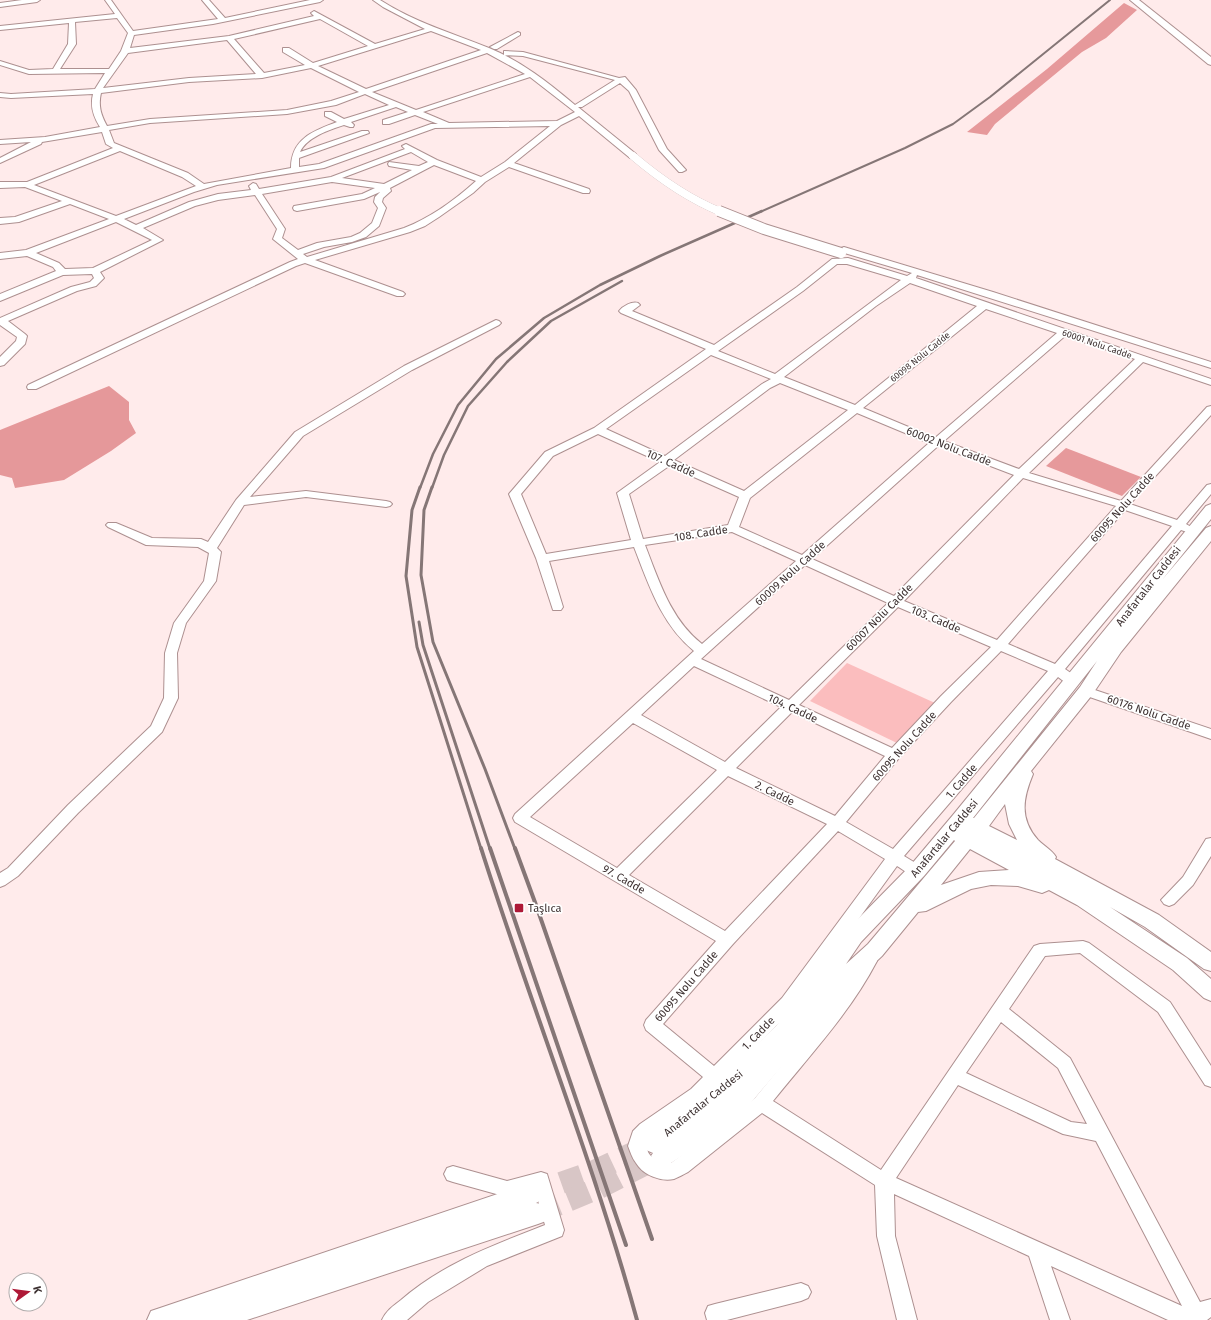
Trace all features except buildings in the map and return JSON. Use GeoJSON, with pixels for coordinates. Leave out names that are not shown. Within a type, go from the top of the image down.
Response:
{"type":"FeatureCollection","features":[{"type":"Feature","properties":{"kind":"main road"},"geometry":{"type":"LineString","coordinates":[[1134,0],[1211,56]]}},
{"type":"Feature","properties":{"kind":"main road"},"geometry":{"type":"LineString","coordinates":[[1141,0],[1211,62]]}},
{"type":"Feature","properties":{"kind":"main road","name":"Anafartalar Caddesi"},"geometry":{"type":"LineString","coordinates":[[1211,509],[1186,528],[1080,686],[1028,762],[964,829],[917,871],[854,936],[825,979],[784,1032],[722,1092],[658,1149],[695,1135],[736,1104],[841,982],[875,950],[910,910],[964,829],[1080,686],[1115,648],[1211,531]]}},
{"type":"Feature","properties":{"kind":"main road"},"geometry":{"type":"LineString","coordinates":[[1028,762],[1015,798],[1020,828],[1026,839],[1076,888],[1084,900],[1180,964],[1211,992]]}},
{"type":"Feature","properties":{"kind":"main road"},"geometry":{"type":"LineString","coordinates":[[964,829],[1076,888],[1152,922],[1211,963]]}},
{"type":"Feature","properties":{"kind":"main road"},"geometry":{"type":"LineString","coordinates":[[910,910],[946,890],[968,881],[985,878],[1017,878],[1076,888]]}},
{"type":"Feature","properties":{"kind":"main road"},"geometry":{"type":"LineString","coordinates":[[160,1320],[534,1204],[210,1320]]}},
{"type":"Feature","properties":{"kind":"street"},"geometry":{"type":"LineString","coordinates":[[0,5],[37,0]]}},
{"type":"Feature","properties":{"kind":"street"},"geometry":{"type":"LineString","coordinates":[[108,0],[131,33]]}},
{"type":"Feature","properties":{"kind":"street"},"geometry":{"type":"LineString","coordinates":[[205,0],[223,20]]}},
{"type":"Feature","properties":{"kind":"street"},"geometry":{"type":"LineString","coordinates":[[131,33],[223,20],[299,2],[320,0]]}},
{"type":"Feature","properties":{"kind":"street"},"geometry":{"type":"LineString","coordinates":[[376,0],[431,29],[506,53],[555,83],[577,106]]}},
{"type":"Feature","properties":{"kind":"street"},"geometry":{"type":"LineString","coordinates":[[391,0],[441,26],[491,48],[538,78],[577,106],[636,155],[654,173],[701,204],[764,229],[996,295],[1211,365]]}},
{"type":"Feature","properties":{"kind":"street"},"geometry":{"type":"LineString","coordinates":[[281,15],[299,2]]}},
{"type":"Feature","properties":{"kind":"street"},"geometry":{"type":"LineString","coordinates":[[299,2],[319,17],[373,46]]}},
{"type":"Feature","properties":{"kind":"street"},"geometry":{"type":"LineString","coordinates":[[1,30],[118,16]]}},
{"type":"Feature","properties":{"kind":"street"},"geometry":{"type":"LineString","coordinates":[[125,51],[229,38],[319,17]]}},
{"type":"Feature","properties":{"kind":"street"},"geometry":{"type":"LineString","coordinates":[[55,71],[72,44],[72,21]]}},
{"type":"Feature","properties":{"kind":"street"},"geometry":{"type":"LineString","coordinates":[[249,33],[268,22]]}},
{"type":"Feature","properties":{"kind":"street"},"geometry":{"type":"LineString","coordinates":[[0,95],[11,96],[99,91],[189,80],[262,76],[310,66],[431,29]]}},
{"type":"Feature","properties":{"kind":"street"},"geometry":{"type":"LineString","coordinates":[[131,33],[125,51],[109,72],[94,102],[96,112],[103,129],[109,137],[110,144],[118,149],[185,175],[204,187]]}},
{"type":"Feature","properties":{"kind":"street"},"geometry":{"type":"LineString","coordinates":[[0,142],[45,139],[150,121],[287,112],[333,103],[491,48],[518,34]]}},
{"type":"Feature","properties":{"kind":"street"},"geometry":{"type":"LineString","coordinates":[[229,38],[262,76]]}},
{"type":"Feature","properties":{"kind":"street"},"geometry":{"type":"LineString","coordinates":[[286,50],[310,66],[396,105],[447,125]]}},
{"type":"Feature","properties":{"kind":"street"},"geometry":{"type":"LineString","coordinates":[[301,257],[407,230],[422,224],[470,192],[482,180],[508,164],[577,106],[615,78],[523,54],[506,53]]}},
{"type":"Feature","properties":{"kind":"street"},"geometry":{"type":"LineString","coordinates":[[0,63],[4,68],[29,72],[109,72]]}},
{"type":"Feature","properties":{"kind":"street"},"geometry":{"type":"LineString","coordinates":[[386,122],[531,74]]}},
{"type":"Feature","properties":{"kind":"street"},"geometry":{"type":"LineString","coordinates":[[577,106],[621,79],[632,90],[663,150],[682,170]]}},
{"type":"Feature","properties":{"kind":"street"},"geometry":{"type":"LineString","coordinates":[[294,170],[295,157],[300,145],[309,137],[345,122],[396,105]]}},
{"type":"Feature","properties":{"kind":"street"},"geometry":{"type":"LineString","coordinates":[[328,114],[387,143]]}},
{"type":"Feature","properties":{"kind":"street"},"geometry":{"type":"LineString","coordinates":[[0,256],[28,252],[204,187],[221,186],[248,178],[321,166],[434,126],[558,123]]}},
{"type":"Feature","properties":{"kind":"street"},"geometry":{"type":"LineString","coordinates":[[295,157],[365,133]]}},
{"type":"Feature","properties":{"kind":"street"},"geometry":{"type":"LineString","coordinates":[[0,161],[45,139]]}},
{"type":"Feature","properties":{"kind":"street"},"geometry":{"type":"LineString","coordinates":[[395,140],[434,162],[482,180]]}},
{"type":"Feature","properties":{"kind":"street"},"geometry":{"type":"LineString","coordinates":[[0,184],[28,184],[118,149]]}},
{"type":"Feature","properties":{"kind":"street"},"geometry":{"type":"LineString","coordinates":[[136,228],[192,204],[218,197],[334,179],[412,149]]}},
{"type":"Feature","properties":{"kind":"street"},"geometry":{"type":"LineString","coordinates":[[297,208],[364,196],[434,162]]}},
{"type":"Feature","properties":{"kind":"street"},"geometry":{"type":"LineString","coordinates":[[392,164],[420,169]]}},
{"type":"Feature","properties":{"kind":"street"},"geometry":{"type":"LineString","coordinates":[[508,164],[586,191]]}},
{"type":"Feature","properties":{"kind":"street"},"geometry":{"type":"LineString","coordinates":[[248,178],[281,229],[277,238],[301,257],[400,294]]}},
{"type":"Feature","properties":{"kind":"street"},"geometry":{"type":"LineString","coordinates":[[334,179],[385,187]]}},
{"type":"Feature","properties":{"kind":"street"},"geometry":{"type":"LineString","coordinates":[[0,298],[49,276],[62,272],[95,271],[160,240],[136,228],[29,186],[28,184]]}},
{"type":"Feature","properties":{"kind":"street"},"geometry":{"type":"LineString","coordinates":[[32,386],[293,264],[301,257],[324,243],[349,241],[363,236],[376,224],[382,208],[378,202],[379,197],[386,191],[385,187]]}},
{"type":"Feature","properties":{"kind":"street"},"geometry":{"type":"LineString","coordinates":[[0,221],[16,220],[69,202]]}},
{"type":"Feature","properties":{"kind":"street"},"geometry":{"type":"LineString","coordinates":[[842,251],[911,277],[1211,375]]}},
{"type":"Feature","properties":{"kind":"street"},"geometry":{"type":"LineString","coordinates":[[28,252],[56,265],[62,272]]}},
{"type":"Feature","properties":{"kind":"street"},"geometry":{"type":"LineString","coordinates":[[557,607],[542,558],[515,494],[548,454],[598,430],[800,289],[835,261],[848,261],[911,277]]}},
{"type":"Feature","properties":{"kind":"street"},"geometry":{"type":"LineString","coordinates":[[0,321],[74,288],[93,284],[99,278],[95,271]]}},
{"type":"Feature","properties":{"kind":"street"},"geometry":{"type":"LineString","coordinates":[[702,651],[686,638],[673,622],[653,580],[638,543],[623,493],[873,304],[911,277]]}},
{"type":"Feature","properties":{"kind":"street","name":"60001 Nolu Cadde"},"geometry":{"type":"LineString","coordinates":[[911,277],[984,305],[1211,382]]}},
{"type":"Feature","properties":{"kind":"street","name":"60002 Nolu Cadde"},"geometry":{"type":"LineString","coordinates":[[635,304],[624,310],[711,350],[777,378],[936,442],[1021,474],[1123,505],[1186,528]]}},
{"type":"Feature","properties":{"kind":"street","name":"60098 Nolu Cadde"},"geometry":{"type":"LineString","coordinates":[[856,409],[984,305]]}},
{"type":"Feature","properties":{"kind":"street"},"geometry":{"type":"LineString","coordinates":[[0,321],[22,336],[21,342],[0,363]]}},
{"type":"Feature","properties":{"kind":"street"},"geometry":{"type":"LineString","coordinates":[[210,549],[240,502],[299,434],[408,368],[496,323]]}},
{"type":"Feature","properties":{"kind":"street","name":"60009 Nolu Cadde"},"geometry":{"type":"LineString","coordinates":[[520,818],[702,651],[936,442],[1064,332]]}},
{"type":"Feature","properties":{"kind":"street","name":"60007 Nolu Cadde"},"geometry":{"type":"LineString","coordinates":[[618,876],[896,602],[1021,474],[1141,359]]}},
{"type":"Feature","properties":{"kind":"street"},"geometry":{"type":"LineString","coordinates":[[745,496],[856,409]]}},
{"type":"Feature","properties":{"kind":"street","name":"60095 Nolu Cadde"},"geometry":{"type":"LineString","coordinates":[[715,1077],[652,1025],[727,940],[837,823],[894,755],[946,699],[999,646],[1123,505],[1211,409]]}},
{"type":"Feature","properties":{"kind":"street","name":"107. Cadde"},"geometry":{"type":"LineString","coordinates":[[598,430],[745,496]]}},
{"type":"Feature","properties":{"kind":"street","name":"1. Cadde"},"geometry":{"type":"LineString","coordinates":[[875,950],[858,981],[840,1006],[762,1103],[682,1166],[673,1171],[654,1169],[642,1158],[637,1146],[640,1137],[646,1129],[697,1094],[788,1003],[895,857],[1057,670],[1186,528],[1211,487]]}},
{"type":"Feature","properties":{"kind":"street"},"geometry":{"type":"LineString","coordinates":[[240,502],[306,494],[386,504]]}},
{"type":"Feature","properties":{"kind":"street","name":"108. Cadde"},"geometry":{"type":"LineString","coordinates":[[542,558],[733,528],[745,496]]}},
{"type":"Feature","properties":{"kind":"street"},"geometry":{"type":"LineString","coordinates":[[0,881],[13,872],[73,809],[157,730],[171,698],[171,653],[180,623],[210,581],[214,552],[201,543],[150,542],[112,525]]}},
{"type":"Feature","properties":{"kind":"street","name":"103. Cadde"},"geometry":{"type":"LineString","coordinates":[[733,528],[896,602],[1057,670],[1080,686]]}},
{"type":"Feature","properties":{"kind":"street","name":"104. Cadde"},"geometry":{"type":"LineString","coordinates":[[692,660],[789,707],[894,755]]}},
{"type":"Feature","properties":{"kind":"street","name":"60176 Nolu Cadde"},"geometry":{"type":"LineString","coordinates":[[1080,686],[1211,734]]}},
{"type":"Feature","properties":{"kind":"street","name":"2. Cadde"},"geometry":{"type":"LineString","coordinates":[[632,716],[726,769],[837,823],[917,871]]}},
{"type":"Feature","properties":{"kind":"street","name":"97. Cadde"},"geometry":{"type":"LineString","coordinates":[[520,818],[727,940]]}},
{"type":"Feature","properties":{"kind":"street"},"geometry":{"type":"LineString","coordinates":[[1169,900],[1188,881],[1211,843]]}},
{"type":"Feature","properties":{"kind":"street"},"geometry":{"type":"LineString","coordinates":[[907,1320],[886,1236],[884,1181],[1040,950],[1083,947],[1164,1007],[1211,1080]]}},
{"type":"Feature","properties":{"kind":"street"},"geometry":{"type":"LineString","coordinates":[[762,1103],[884,1181],[1180,1316],[1202,1313],[1101,1134],[1064,1063],[999,1011]]}},
{"type":"Feature","properties":{"kind":"street"},"geometry":{"type":"LineString","coordinates":[[955,1076],[1069,1129],[1101,1134]]}},
{"type":"Feature","properties":{"kind":"street"},"geometry":{"type":"LineString","coordinates":[[392,1320],[421,1295],[480,1260],[554,1230],[541,1180],[507,1188],[453,1174]]}},
{"type":"Feature","properties":{"kind":"street"},"geometry":{"type":"LineString","coordinates":[[1036,1250],[1060,1320]]}},
{"type":"Feature","properties":{"kind":"street"},"geometry":{"type":"LineString","coordinates":[[717,1320],[715,1313],[801,1292]]}},
{"type":"Feature","properties":{"kind":"shaded area"},"geometry":{"type":"Polygon","coordinates":[[[1124,3],[1137,10],[1106,38],[1082,52],[995,124],[987,135],[967,132],[1047,69],[1124,3]]]}},
{"type":"Feature","properties":{"kind":"shaded area"},"geometry":{"type":"Polygon","coordinates":[[[109,386],[129,402],[129,420],[136,433],[111,451],[64,480],[15,488],[12,478],[0,475],[0,430],[109,386]]]}},
{"type":"Feature","properties":{"kind":"shaded area"},"geometry":{"type":"Polygon","coordinates":[[[1066,448],[1141,477],[1122,496],[1046,466],[1066,448]]]}},
{"type":"Feature","properties":{"kind":"shaded area"},"geometry":{"type":"Polygon","coordinates":[[[847,663],[935,703],[899,744],[810,701],[847,663]]]}},
{"type":"Feature","properties":{"kind":"tunnel"},"geometry":{"type":"LineString","coordinates":[[530,1194],[592,1172],[652,1144]]}},
{"type":"Feature","properties":{"kind":"tunnel"},"geometry":{"type":"LineString","coordinates":[[538,1213],[599,1188],[660,1157]]}},
{"type":"Feature","properties":{"kind":"railway"},"geometry":{"type":"LineString","coordinates":[[760,212],[905,148],[953,124],[990,97],[1110,0]]}},
{"type":"Feature","properties":{"kind":"railway"},"geometry":{"type":"LineString","coordinates":[[420,488],[433,454],[458,405],[496,359],[544,318],[600,285],[660,256],[762,211]]}},
{"type":"Feature","properties":{"kind":"railway"},"geometry":{"type":"LineString","coordinates":[[432,488],[444,455],[468,406],[507,362],[551,321],[622,281]]}},
{"type":"Feature","properties":{"kind":"railway"},"geometry":{"type":"LineString","coordinates":[[420,487],[412,510],[406,576],[417,647],[481,849]]}},
{"type":"Feature","properties":{"kind":"railway"},"geometry":{"type":"LineString","coordinates":[[432,487],[424,510],[421,575],[433,642],[485,769],[515,849]]}},
{"type":"Feature","properties":{"kind":"railway"},"geometry":{"type":"LineString","coordinates":[[419,622],[423,645],[490,849]]}},
{"type":"Feature","properties":{"kind":"railway"},"geometry":{"type":"LineString","coordinates":[[481,848],[601,1201],[637,1320]]}},
{"type":"Feature","properties":{"kind":"railway"},"geometry":{"type":"LineString","coordinates":[[490,848],[626,1245]]}},
{"type":"Feature","properties":{"kind":"railway"},"geometry":{"type":"LineString","coordinates":[[515,848],[652,1239]]}},
{"type":"Feature","properties":{"kind":"place","name":"Taşlıca"},"geometry":{"type":"Point","coordinates":[519,908]}}]}
